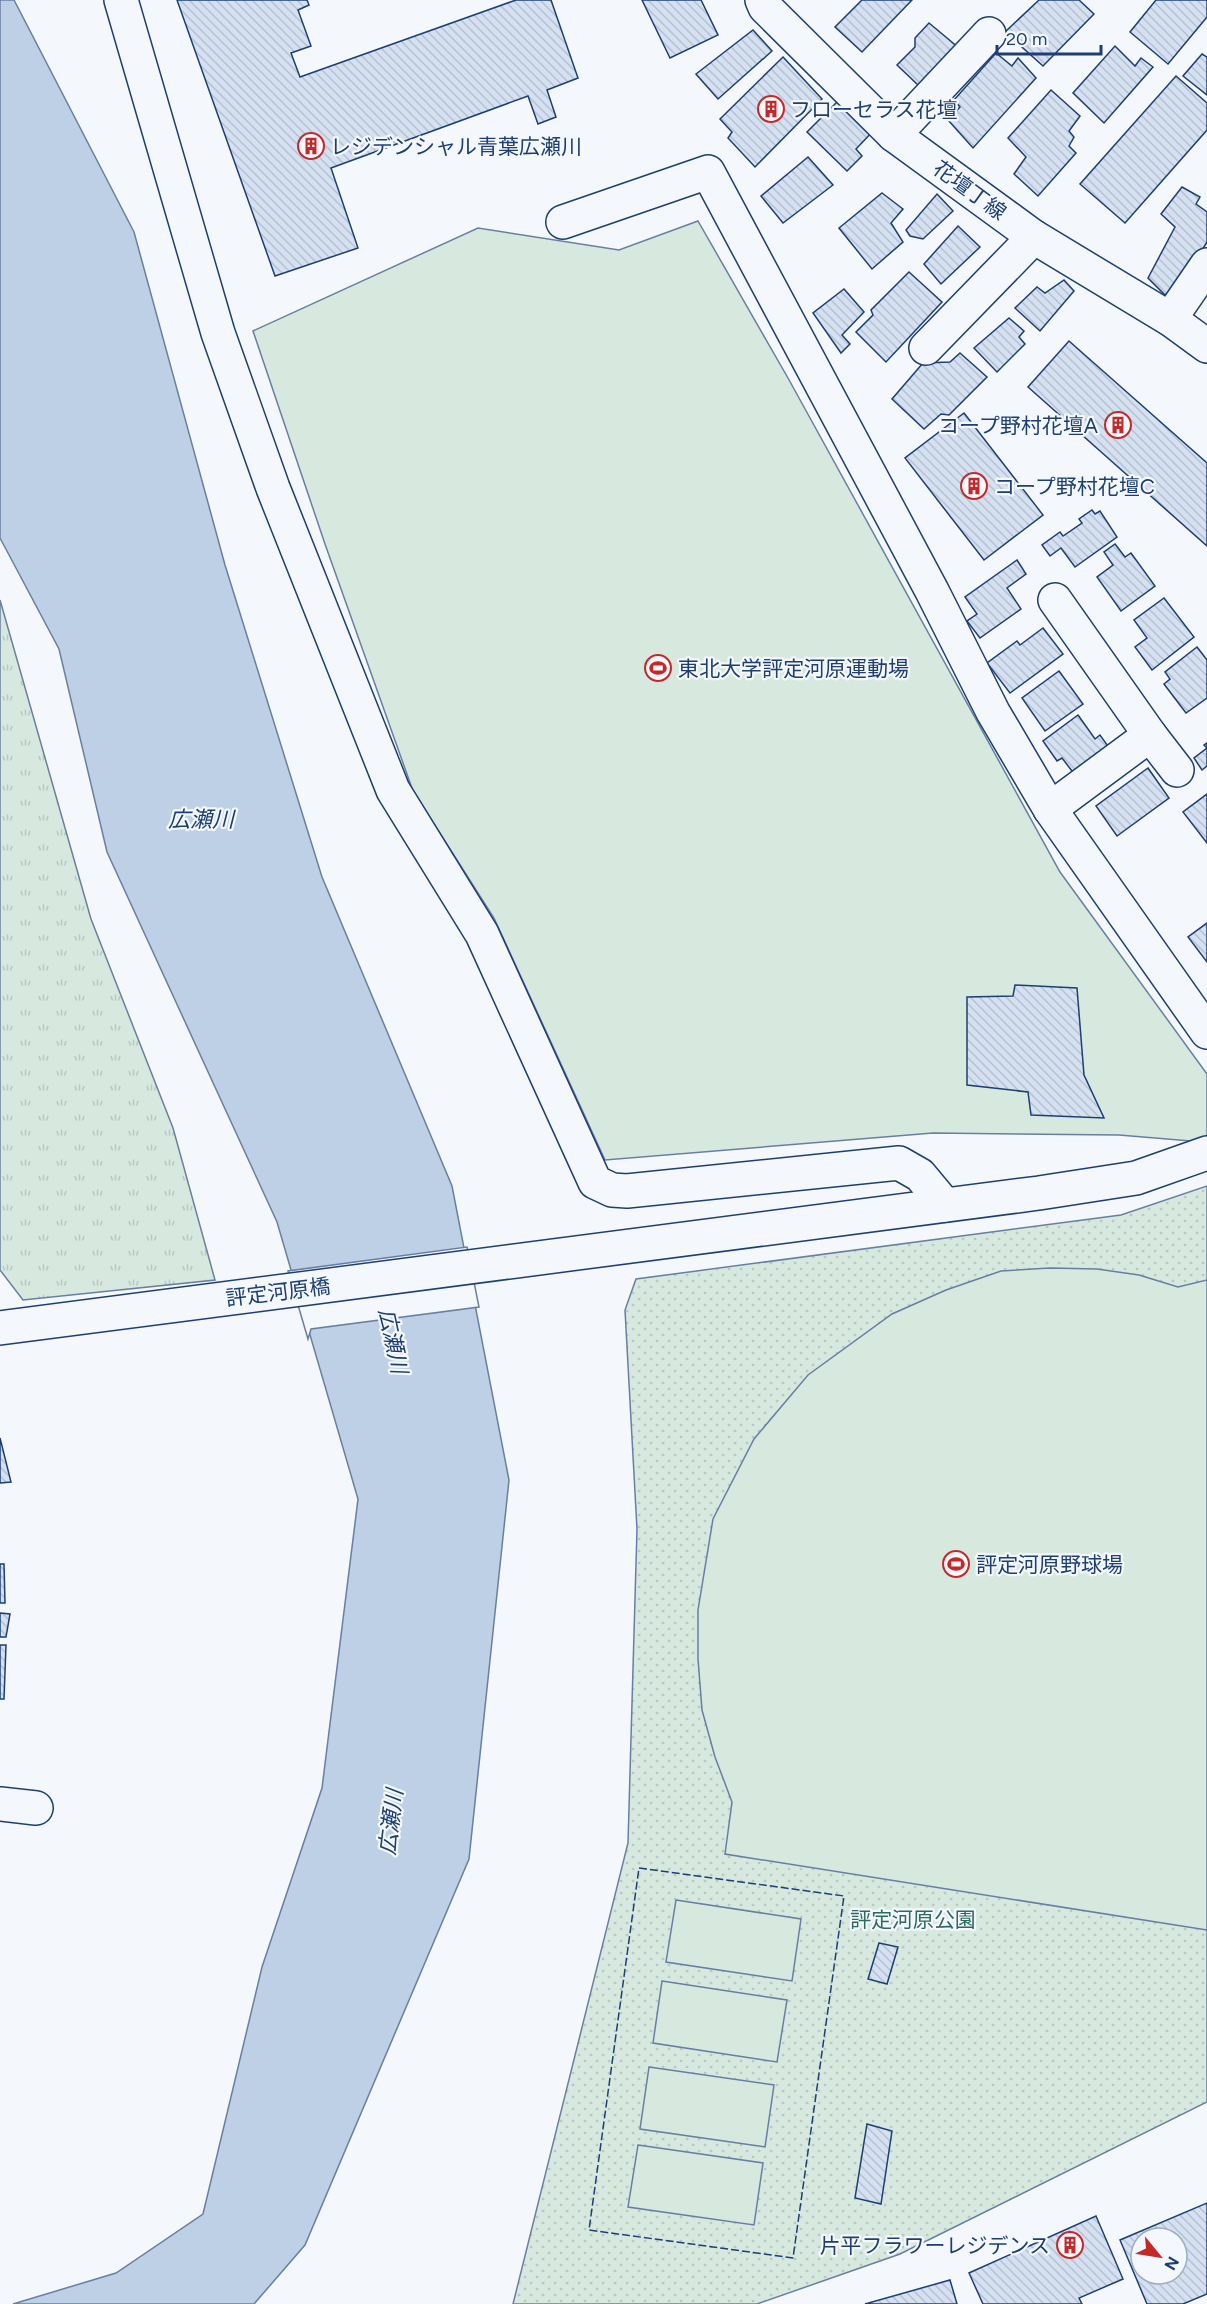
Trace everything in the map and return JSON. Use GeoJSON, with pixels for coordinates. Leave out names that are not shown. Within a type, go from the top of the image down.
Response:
{"type":"FeatureCollection","features":[{"type":"Feature","properties":{"kind":"street"},"geometry":{"type":"LineString","coordinates":[[121,0],[218,333],[273,488],[393,790],[482,933],[595,1182],[612,1190],[627,1191],[899,1162],[920,1175],[945,1205]]}},
{"type":"Feature","properties":{"kind":"street","name":"花壇丁線"},"geometry":{"type":"LineString","coordinates":[[762,0],[765,7],[894,135],[1034,237],[1170,319],[1207,346]]}},
{"type":"Feature","properties":{"kind":"street"},"geometry":{"type":"LineString","coordinates":[[894,135],[989,34]]}},
{"type":"Feature","properties":{"kind":"street"},"geometry":{"type":"LineString","coordinates":[[563,222],[708,172],[926,581],[993,712],[1050,809],[1207,1032]]}},
{"type":"Feature","properties":{"kind":"street"},"geometry":{"type":"LineString","coordinates":[[926,348],[1034,237]]}},
{"type":"Feature","properties":{"kind":"street"},"geometry":{"type":"LineString","coordinates":[[1170,319],[1207,265]]}},
{"type":"Feature","properties":{"kind":"street"},"geometry":{"type":"LineString","coordinates":[[1055,600],[1176,770]]}},
{"type":"Feature","properties":{"kind":"street"},"geometry":{"type":"LineString","coordinates":[[1050,809],[1150,735]]}},
{"type":"Feature","properties":{"kind":"street","name":"評定河原橋"},"geometry":{"type":"LineString","coordinates":[[0,1328],[556,1257],[1136,1178],[1207,1153]]}},
{"type":"Feature","properties":{"kind":"street"},"geometry":{"type":"LineString","coordinates":[[0,1804],[36,1808]]}},
{"type":"Feature","properties":{"kind":"green space","name":"東北大学評定河原運動場"},"geometry":{"type":"Polygon","coordinates":[[[698,221],[788,378],[1060,872],[1207,1074],[1207,1136],[1191,1141],[1119,1135],[933,1133],[605,1160],[494,918],[413,791],[325,544],[253,331],[478,228],[619,250],[698,221]]]}},
{"type":"Feature","properties":{"kind":"green space"},"geometry":{"type":"Polygon","coordinates":[[[0,600],[91,919],[173,1128],[215,1280],[23,1300],[0,1270],[0,600]]]}},
{"type":"Feature","properties":{"kind":"green space","name":"評定河原公園"},"geometry":{"type":"Polygon","coordinates":[[[1207,1186],[1207,2102],[900,2254],[757,2304],[513,2304],[628,1843],[637,1529],[625,1310],[636,1279],[1121,1215],[1207,1186]]]}},
{"type":"Feature","properties":{"kind":"green space","name":"評定河原野球場"},"geometry":{"type":"Polygon","coordinates":[[[1050,1268],[1097,1269],[1139,1275],[1178,1287],[1207,1280],[1207,1930],[725,1854],[732,1802],[715,1757],[702,1710],[698,1659],[698,1610],[713,1519],[754,1439],[808,1375],[892,1314],[946,1290],[1001,1271],[1050,1268]]]}},
{"type":"Feature","properties":{"kind":"green space"},"geometry":{"type":"Polygon","coordinates":[[[676,1900],[801,1919],[792,1981],[666,1962],[676,1900]]]}},
{"type":"Feature","properties":{"kind":"green space"},"geometry":{"type":"Polygon","coordinates":[[[662,1981],[787,2000],[777,2062],[653,2043],[662,1981]]]}},
{"type":"Feature","properties":{"kind":"green space"},"geometry":{"type":"Polygon","coordinates":[[[649,2067],[774,2085],[765,2147],[640,2129],[649,2067]]]}},
{"type":"Feature","properties":{"kind":"green space"},"geometry":{"type":"Polygon","coordinates":[[[638,2145],[763,2163],[754,2225],[628,2207],[638,2145]]]}},
{"type":"Feature","properties":{"kind":"water","name":"広瀬川"},"geometry":{"type":"Polygon","coordinates":[[[0,0],[14,0],[134,232],[225,565],[322,877],[452,1186],[509,1480],[469,1859],[305,2245],[254,2304],[13,2304],[116,2273],[203,2214],[262,1967],[322,1788],[358,1499],[277,1222],[107,852],[59,649],[0,538],[0,0]]]}},
{"type":"Feature","properties":{"kind":"pier"},"geometry":{"type":"Polygon","coordinates":[[[467,1247],[479,1307],[311,1329],[308,1339],[288,1271],[467,1247]]]}},
{"type":"Feature","properties":{"kind":"building","name":"レジデンシャル青葉広瀬川"},"geometry":{"type":"Polygon","coordinates":[[[177,0],[307,0],[309,5],[298,10],[311,46],[291,53],[300,77],[516,0],[551,0],[578,78],[547,90],[556,117],[538,124],[528,96],[331,168],[358,248],[275,276],[177,0]]]}},
{"type":"Feature","properties":{"kind":"building"},"geometry":{"type":"Polygon","coordinates":[[[642,0],[701,0],[718,35],[670,58],[642,0]]]}},
{"type":"Feature","properties":{"kind":"building"},"geometry":{"type":"Polygon","coordinates":[[[862,0],[912,0],[862,52],[835,27],[862,0]]]}},
{"type":"Feature","properties":{"kind":"building"},"geometry":{"type":"Polygon","coordinates":[[[1039,0],[1079,0],[1094,14],[1043,66],[1005,32],[1039,0]]]}},
{"type":"Feature","properties":{"kind":"building"},"geometry":{"type":"Polygon","coordinates":[[[1156,0],[1207,0],[1207,17],[1168,64],[1130,32],[1156,0]]]}},
{"type":"Feature","properties":{"kind":"building"},"geometry":{"type":"Polygon","coordinates":[[[929,23],[959,48],[918,85],[897,65],[915,47],[915,38],[929,23]]]}},
{"type":"Feature","properties":{"kind":"building"},"geometry":{"type":"Polygon","coordinates":[[[753,30],[772,51],[718,99],[696,74],[753,30]]]}},
{"type":"Feature","properties":{"kind":"building"},"geometry":{"type":"Polygon","coordinates":[[[1115,46],[1135,66],[1141,58],[1153,67],[1104,123],[1073,93],[1115,46]]]}},
{"type":"Feature","properties":{"kind":"building"},"geometry":{"type":"Polygon","coordinates":[[[996,53],[1012,66],[1018,58],[1036,78],[973,148],[948,120],[960,107],[954,100],[996,53]]]}},
{"type":"Feature","properties":{"kind":"building"},"geometry":{"type":"Polygon","coordinates":[[[1202,54],[1207,57],[1207,95],[1183,76],[1202,54]]]}},
{"type":"Feature","properties":{"kind":"building","name":"フローセラス花壇"},"geometry":{"type":"Polygon","coordinates":[[[783,57],[822,99],[755,167],[728,138],[732,132],[720,119],[783,57]]]}},
{"type":"Feature","properties":{"kind":"building"},"geometry":{"type":"Polygon","coordinates":[[[1176,76],[1207,103],[1207,130],[1125,223],[1080,184],[1176,76]]]}},
{"type":"Feature","properties":{"kind":"building"},"geometry":{"type":"Polygon","coordinates":[[[1051,90],[1080,116],[1069,131],[1074,137],[1069,146],[1076,153],[1038,196],[1014,174],[1026,157],[1008,138],[1051,90]]]}},
{"type":"Feature","properties":{"kind":"building"},"geometry":{"type":"Polygon","coordinates":[[[842,97],[875,129],[856,149],[862,156],[847,171],[807,132],[842,97]]]}},
{"type":"Feature","properties":{"kind":"building"},"geometry":{"type":"Polygon","coordinates":[[[808,157],[833,185],[783,223],[761,196],[808,157]]]}},
{"type":"Feature","properties":{"kind":"building"},"geometry":{"type":"Polygon","coordinates":[[[1182,187],[1200,197],[1196,204],[1207,212],[1207,242],[1171,301],[1148,278],[1175,227],[1161,214],[1182,187]]]}},
{"type":"Feature","properties":{"kind":"building"},"geometry":{"type":"Polygon","coordinates":[[[882,193],[903,209],[891,223],[903,242],[872,269],[839,228],[882,193]]]}},
{"type":"Feature","properties":{"kind":"building"},"geometry":{"type":"Polygon","coordinates":[[[937,194],[953,211],[923,239],[910,236],[906,230],[937,194]]]}},
{"type":"Feature","properties":{"kind":"building"},"geometry":{"type":"Polygon","coordinates":[[[958,226],[980,247],[941,284],[924,264],[958,226]]]}},
{"type":"Feature","properties":{"kind":"building"},"geometry":{"type":"Polygon","coordinates":[[[909,272],[942,302],[886,362],[856,332],[873,315],[871,310],[909,272]]]}},
{"type":"Feature","properties":{"kind":"building"},"geometry":{"type":"Polygon","coordinates":[[[1064,280],[1074,291],[1040,331],[1015,308],[1037,287],[1045,293],[1064,280]]]}},
{"type":"Feature","properties":{"kind":"building"},"geometry":{"type":"Polygon","coordinates":[[[844,289],[864,312],[842,335],[850,344],[841,353],[813,313],[844,289]]]}},
{"type":"Feature","properties":{"kind":"building"},"geometry":{"type":"Polygon","coordinates":[[[1009,318],[1024,331],[1019,337],[1025,344],[997,372],[974,348],[1009,318]]]}},
{"type":"Feature","properties":{"kind":"building","name":"コープ野村花壇A"},"geometry":{"type":"Polygon","coordinates":[[[1069,341],[1207,463],[1207,546],[1028,387],[1069,341]]]}},
{"type":"Feature","properties":{"kind":"building"},"geometry":{"type":"Polygon","coordinates":[[[960,353],[987,377],[949,415],[941,414],[924,429],[892,399],[923,363],[950,362],[960,353]]]}},
{"type":"Feature","properties":{"kind":"building","name":"コープ野村花壇C"},"geometry":{"type":"Polygon","coordinates":[[[964,413],[1043,515],[984,560],[905,458],[964,413]]]}},
{"type":"Feature","properties":{"kind":"building"},"geometry":{"type":"Polygon","coordinates":[[[1092,510],[1095,514],[1100,511],[1117,537],[1075,567],[1061,548],[1050,556],[1042,545],[1060,532],[1063,536],[1082,523],[1079,519],[1092,510]]]}},
{"type":"Feature","properties":{"kind":"building"},"geometry":{"type":"Polygon","coordinates":[[[1115,544],[1125,557],[1131,553],[1155,586],[1121,611],[1097,577],[1113,565],[1104,552],[1115,544]]]}},
{"type":"Feature","properties":{"kind":"building"},"geometry":{"type":"Polygon","coordinates":[[[1017,560],[1026,574],[1007,588],[1021,609],[980,638],[967,621],[977,614],[965,597],[1017,560]]]}},
{"type":"Feature","properties":{"kind":"building"},"geometry":{"type":"Polygon","coordinates":[[[1164,598],[1194,637],[1152,670],[1135,647],[1147,638],[1134,620],[1164,598]]]}},
{"type":"Feature","properties":{"kind":"building"},"geometry":{"type":"Polygon","coordinates":[[[1043,628],[1063,654],[1010,693],[987,663],[1017,641],[1020,645],[1043,628]]]}},
{"type":"Feature","properties":{"kind":"building"},"geometry":{"type":"Polygon","coordinates":[[[1197,647],[1207,660],[1207,698],[1186,713],[1164,684],[1170,679],[1165,672],[1197,647]]]}},
{"type":"Feature","properties":{"kind":"building"},"geometry":{"type":"Polygon","coordinates":[[[1059,671],[1083,704],[1045,731],[1022,698],[1059,671]]]}},
{"type":"Feature","properties":{"kind":"building"},"geometry":{"type":"Polygon","coordinates":[[[1078,715],[1095,739],[1100,735],[1110,749],[1075,775],[1062,758],[1057,761],[1043,741],[1078,715]]]}},
{"type":"Feature","properties":{"kind":"building"},"geometry":{"type":"Polygon","coordinates":[[[1207,748],[1207,766],[1202,770],[1194,758],[1207,748]]]}},
{"type":"Feature","properties":{"kind":"building"},"geometry":{"type":"Polygon","coordinates":[[[1148,768],[1169,798],[1117,836],[1096,806],[1148,768]]]}},
{"type":"Feature","properties":{"kind":"building"},"geometry":{"type":"Polygon","coordinates":[[[1207,794],[1207,843],[1183,812],[1207,794]]]}},
{"type":"Feature","properties":{"kind":"building"},"geometry":{"type":"Polygon","coordinates":[[[1207,923],[1207,962],[1188,937],[1207,923]]]}},
{"type":"Feature","properties":{"kind":"building"},"geometry":{"type":"Polygon","coordinates":[[[1015,985],[1077,988],[1084,1075],[1104,1118],[1031,1115],[1028,1092],[967,1085],[967,997],[1013,996],[1015,985]]]}},
{"type":"Feature","properties":{"kind":"building"},"geometry":{"type":"Polygon","coordinates":[[[0,1438],[11,1482],[0,1483],[0,1438]]]}},
{"type":"Feature","properties":{"kind":"building"},"geometry":{"type":"Polygon","coordinates":[[[0,1564],[4,1564],[5,1603],[0,1603],[0,1564]]]}},
{"type":"Feature","properties":{"kind":"building"},"geometry":{"type":"Polygon","coordinates":[[[0,1613],[10,1614],[6,1637],[0,1637],[0,1613]]]}},
{"type":"Feature","properties":{"kind":"building"},"geometry":{"type":"Polygon","coordinates":[[[0,1645],[6,1645],[4,1699],[0,1699],[0,1645]]]}},
{"type":"Feature","properties":{"kind":"building"},"geometry":{"type":"Polygon","coordinates":[[[879,1943],[898,1947],[887,1984],[868,1979],[879,1943]]]}},
{"type":"Feature","properties":{"kind":"building"},"geometry":{"type":"Polygon","coordinates":[[[867,2124],[892,2131],[881,2204],[855,2198],[867,2124]]]}},
{"type":"Feature","properties":{"kind":"building"},"geometry":{"type":"Polygon","coordinates":[[[1207,2203],[1207,2294],[1183,2304],[1147,2304],[1139,2286],[1189,2286],[1189,2226],[1153,2226],[1207,2203]]]}},
{"type":"Feature","properties":{"kind":"building","name":"片平フラワーレジデンス"},"geometry":{"type":"Polygon","coordinates":[[[1096,2216],[1123,2279],[1079,2298],[1082,2304],[983,2304],[969,2273],[1096,2216]]]}},
{"type":"Feature","properties":{"kind":"building"},"geometry":{"type":"Polygon","coordinates":[[[1129,2236],[1129,2261],[1120,2240],[1129,2236]]]}},
{"type":"Feature","properties":{"kind":"building"},"geometry":{"type":"Polygon","coordinates":[[[950,2280],[957,2304],[865,2304],[950,2280]]]}},
{"type":"Feature","properties":{"kind":"fence"},"geometry":{"type":"LineString","coordinates":[[639,1868],[844,1896],[793,2258],[589,2230],[639,1868]]}},
{"type":"Feature","properties":{"kind":"place","name":"フローセラス花壇"},"geometry":{"type":"Point","coordinates":[771,109]}},
{"type":"Feature","properties":{"kind":"place","name":"レジデンシャル青葉広瀬川"},"geometry":{"type":"Point","coordinates":[311,146]}},
{"type":"Feature","properties":{"kind":"place","name":"コープ野村花壇A"},"geometry":{"type":"Point","coordinates":[1118,425]}},
{"type":"Feature","properties":{"kind":"place","name":"コープ野村花壇C"},"geometry":{"type":"Point","coordinates":[974,486]}},
{"type":"Feature","properties":{"kind":"place","name":"東北大学評定河原運動場"},"geometry":{"type":"Point","coordinates":[658,668]}},
{"type":"Feature","properties":{"kind":"place","name":"評定河原野球場"},"geometry":{"type":"Point","coordinates":[956,1564]}},
{"type":"Feature","properties":{"kind":"place","name":"片平フラワーレジデンス"},"geometry":{"type":"Point","coordinates":[1070,2245]}}]}
